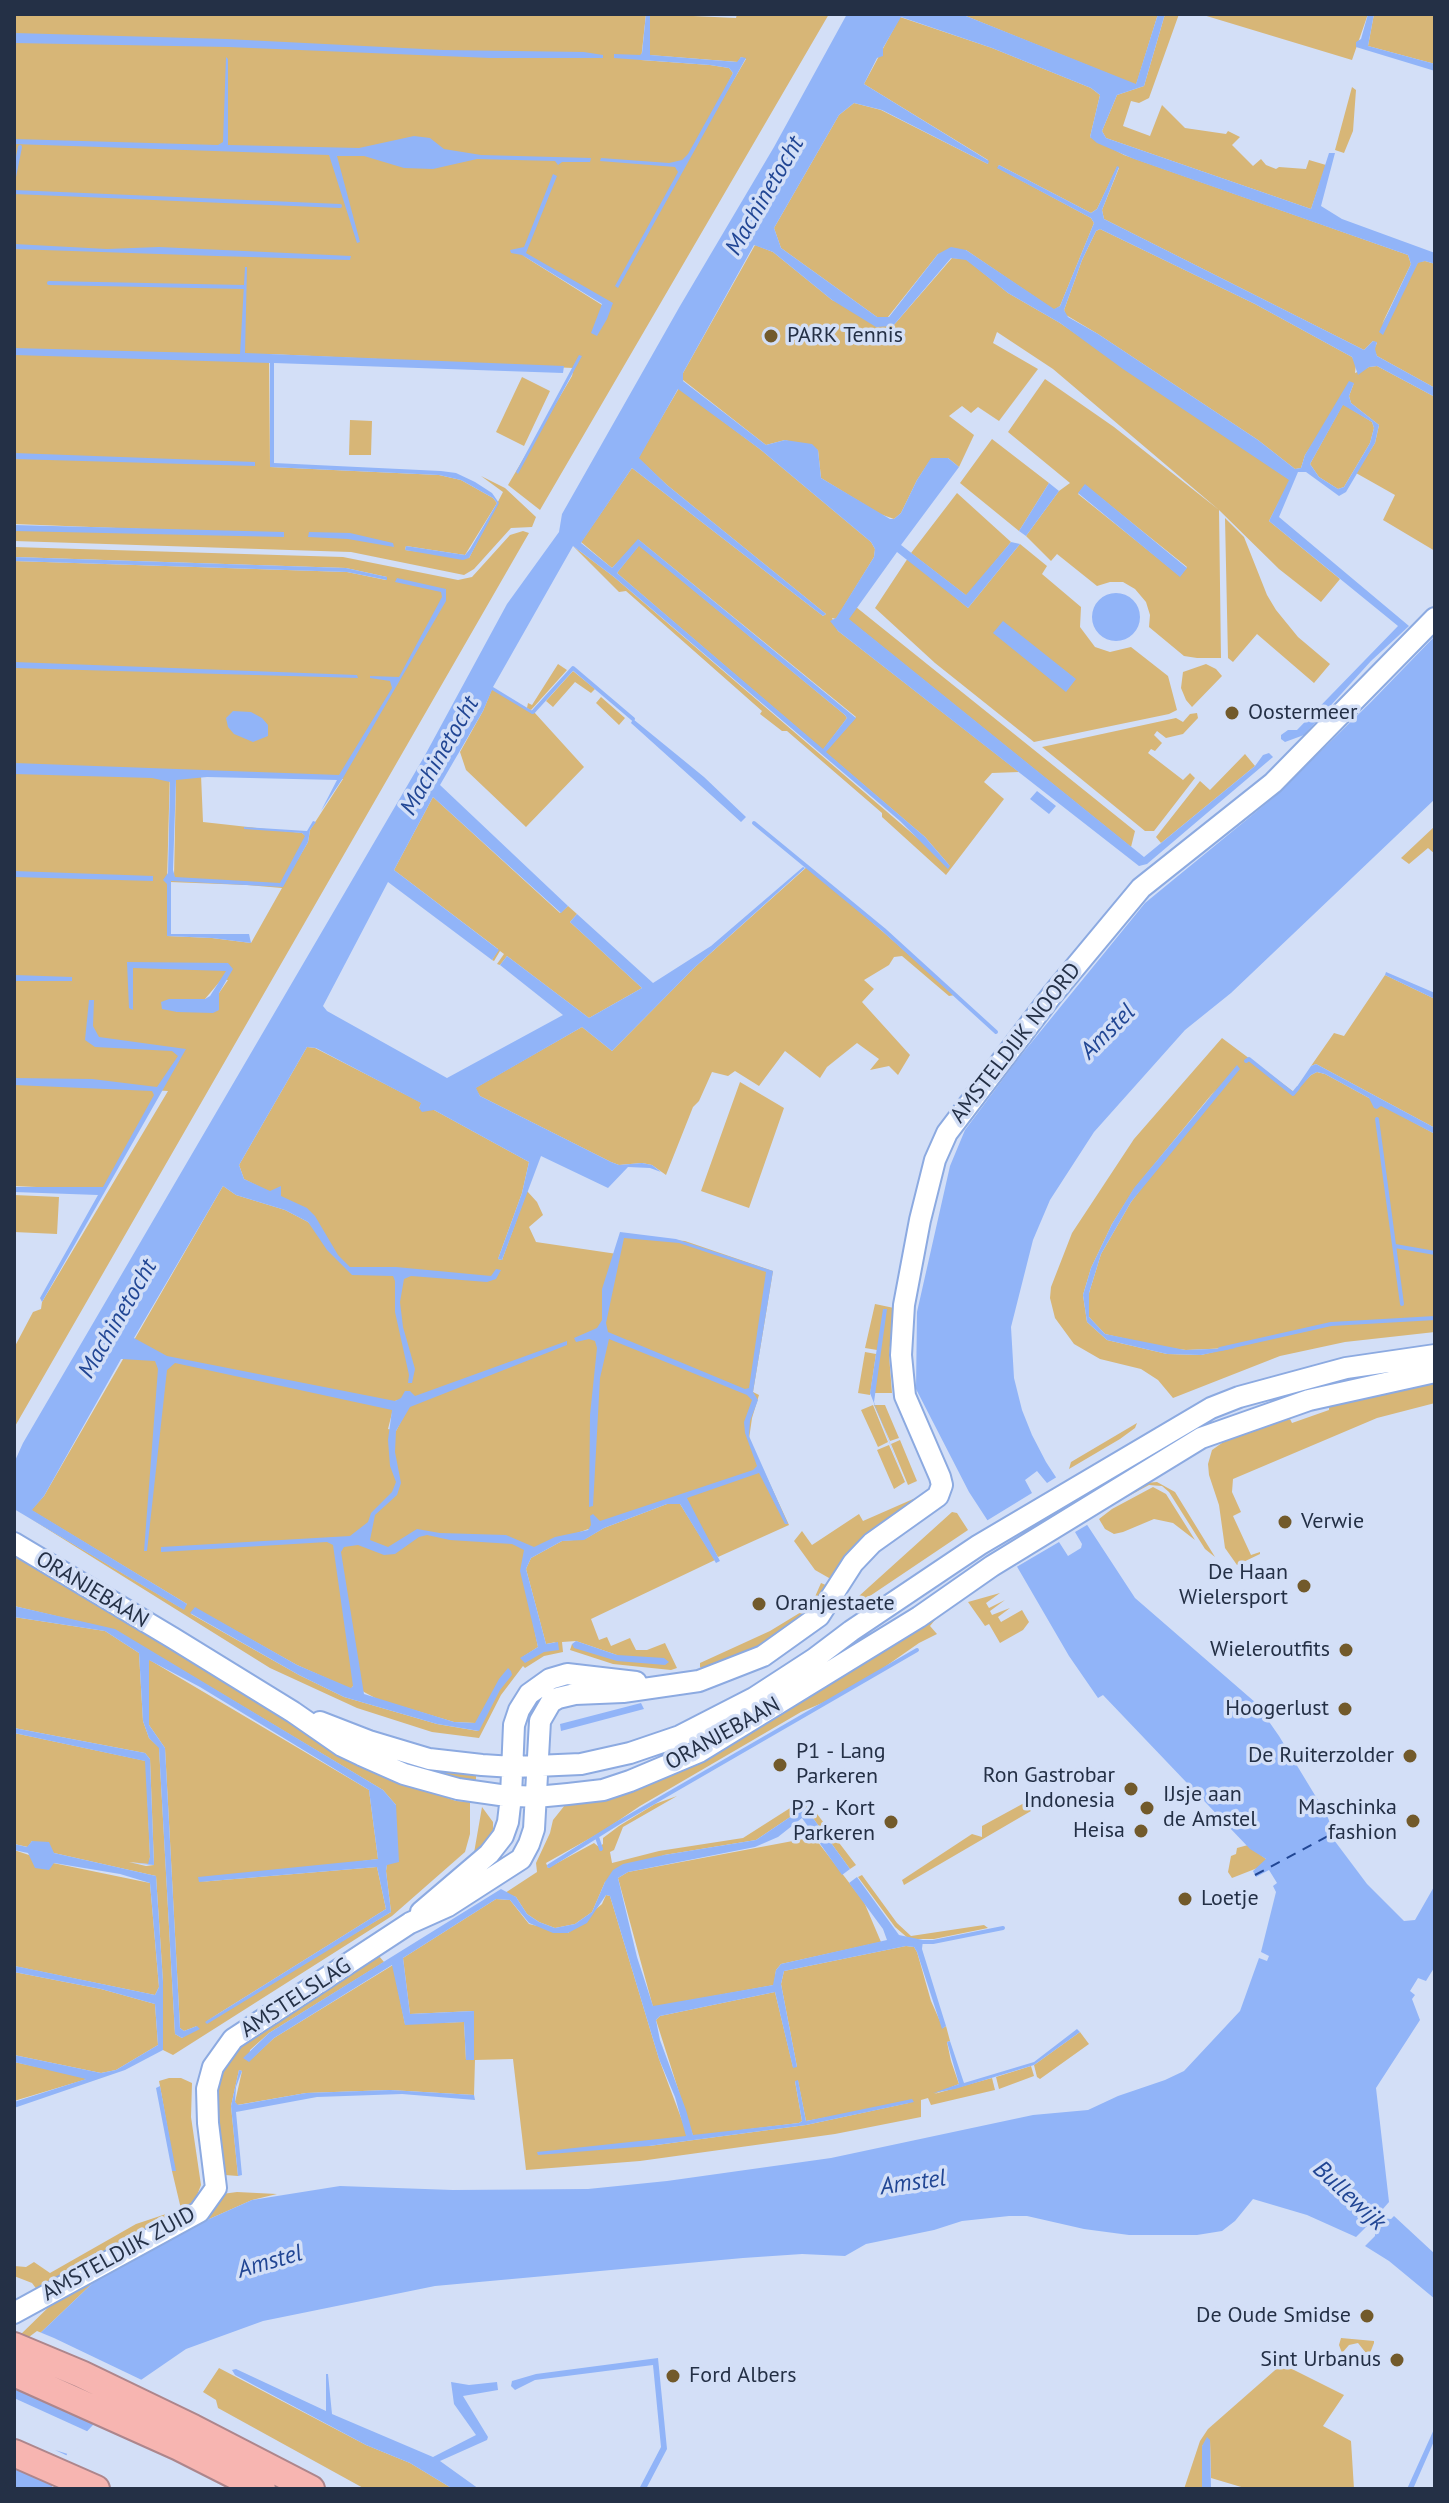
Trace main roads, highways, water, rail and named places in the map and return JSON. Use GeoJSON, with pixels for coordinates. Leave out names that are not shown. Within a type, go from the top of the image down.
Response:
{"type":"FeatureCollection","features":[{"type":"Feature","properties":{"kind":"highway"},"geometry":{"type":"LineString","coordinates":[[14,2346],[81,2374],[186,2437],[262,2489]]}},
{"type":"Feature","properties":{"kind":"highway"},"geometry":{"type":"LineString","coordinates":[[14,2373],[65,2395],[186,2437],[311,2489]]}},
{"type":"Feature","properties":{"kind":"highway"},"geometry":{"type":"LineString","coordinates":[[14,2453],[96,2489]]}},
{"type":"Feature","properties":{"kind":"water"},"geometry":{"type":"Polygon","coordinates":[[[646,14],[650,14],[650,55],[737,62],[741,57],[746,58],[618,288],[615,286],[678,172],[675,167],[600,161],[601,158],[669,163],[682,160],[733,73],[729,68],[710,65],[614,58],[614,54],[642,53],[646,14]]]}},
{"type":"Feature","properties":{"kind":"water","name":"Machinetocht"},"geometry":{"type":"Polygon","coordinates":[[[847,14],[961,14],[1136,84],[1158,14],[1165,14],[1144,86],[1117,95],[1102,131],[1106,138],[1311,209],[1329,153],[1335,153],[1321,206],[1342,219],[1435,253],[1435,264],[1425,261],[1418,263],[1383,335],[1379,332],[1411,264],[1408,255],[1134,159],[1097,143],[1090,137],[1100,95],[1091,88],[992,48],[901,17],[883,48],[883,56],[877,58],[864,84],[989,161],[988,164],[882,110],[854,103],[839,115],[774,228],[781,248],[877,317],[889,317],[938,254],[951,247],[966,250],[1054,309],[1060,306],[1094,223],[1091,218],[997,168],[999,165],[1091,213],[1097,209],[1119,167],[1102,210],[1104,219],[1364,350],[1373,341],[1377,342],[1377,356],[1435,388],[1435,397],[1377,366],[1369,367],[1358,375],[1352,357],[1255,304],[1100,229],[1096,231],[1082,260],[1064,310],[1068,317],[1258,440],[1295,469],[1301,468],[1305,455],[1349,381],[1354,383],[1349,396],[1351,403],[1379,425],[1375,443],[1346,492],[1339,496],[1306,472],[1298,472],[1279,517],[1409,626],[1371,661],[1304,735],[1285,742],[1281,735],[1288,730],[1297,730],[1398,626],[1269,521],[1289,480],[1060,323],[1008,293],[966,260],[951,258],[893,326],[876,327],[832,300],[773,252],[754,245],[683,373],[683,381],[766,445],[785,440],[812,444],[818,450],[821,478],[890,519],[901,513],[931,458],[948,458],[959,467],[901,545],[966,595],[1011,542],[1020,544],[968,608],[897,552],[849,619],[1144,857],[1255,766],[1263,755],[1269,753],[1273,757],[1147,864],[1139,866],[838,631],[830,621],[836,618],[874,557],[875,549],[871,542],[761,450],[678,389],[639,458],[667,485],[826,614],[823,616],[632,468],[581,543],[612,568],[638,539],[856,718],[826,752],[925,837],[950,866],[948,869],[900,821],[614,577],[573,546],[493,687],[534,712],[532,714],[492,690],[440,785],[568,906],[561,913],[433,797],[394,870],[499,950],[492,960],[388,882],[323,1006],[447,1078],[563,1015],[500,965],[507,956],[589,1018],[642,988],[570,922],[577,914],[653,983],[711,946],[803,867],[694,968],[612,1051],[582,1027],[476,1088],[480,1096],[611,1162],[619,1165],[652,1165],[661,1172],[628,1167],[608,1188],[541,1156],[502,1260],[498,1259],[522,1193],[529,1162],[434,1110],[422,1112],[419,1108],[421,1103],[316,1048],[307,1047],[239,1165],[244,1179],[270,1191],[281,1186],[281,1196],[307,1208],[315,1216],[338,1255],[350,1267],[396,1267],[491,1276],[496,1269],[501,1270],[496,1279],[487,1282],[411,1276],[404,1279],[400,1302],[403,1327],[415,1369],[412,1383],[408,1383],[409,1375],[395,1312],[393,1276],[352,1275],[327,1250],[308,1222],[285,1210],[236,1195],[223,1186],[134,1338],[167,1356],[395,1401],[405,1391],[415,1396],[567,1341],[567,1345],[410,1407],[396,1431],[395,1452],[401,1483],[397,1495],[375,1515],[370,1540],[388,1547],[417,1529],[440,1533],[506,1535],[534,1547],[555,1537],[588,1530],[593,1514],[600,1521],[753,1470],[757,1466],[745,1433],[744,1422],[752,1400],[747,1395],[609,1339],[600,1378],[593,1506],[589,1507],[590,1415],[597,1348],[595,1341],[576,1342],[574,1338],[597,1328],[602,1320],[602,1289],[620,1232],[676,1239],[773,1271],[753,1392],[758,1400],[750,1421],[749,1436],[788,1524],[785,1524],[759,1473],[687,1498],[720,1561],[716,1563],[680,1504],[667,1504],[604,1528],[584,1540],[562,1541],[531,1558],[526,1569],[546,1644],[558,1642],[559,1650],[544,1652],[525,1663],[520,1658],[538,1647],[520,1571],[524,1550],[512,1544],[450,1540],[427,1535],[395,1554],[384,1555],[358,1545],[344,1547],[341,1552],[364,1694],[454,1722],[475,1723],[499,1679],[508,1668],[511,1671],[512,1675],[500,1690],[479,1731],[437,1724],[344,1697],[190,1613],[195,1607],[297,1665],[351,1688],[333,1545],[327,1542],[161,1552],[161,1547],[350,1536],[368,1522],[371,1513],[392,1492],[396,1482],[390,1466],[388,1440],[392,1410],[175,1363],[167,1370],[147,1551],[144,1551],[158,1369],[155,1361],[121,1359],[44,1496],[32,1510],[187,1604],[184,1610],[14,1509],[14,1463],[424,757],[507,604],[559,532],[562,514],[774,147],[847,14]],[[1343,405],[1310,464],[1319,477],[1338,489],[1344,487],[1370,443],[1374,428],[1372,422],[1343,405]],[[639,546],[617,573],[823,749],[847,718],[639,546]],[[624,1238],[606,1323],[608,1332],[745,1389],[749,1388],[766,1272],[679,1243],[624,1238]]]}},
{"type":"Feature","properties":{"kind":"water"},"geometry":{"type":"Polygon","coordinates":[[[1368,14],[1374,14],[1368,46],[1435,64],[1435,71],[1356,47],[1368,14]]]}},
{"type":"Feature","properties":{"kind":"water"},"geometry":{"type":"Polygon","coordinates":[[[14,33],[443,50],[584,52],[603,55],[603,58],[490,58],[228,47],[14,43],[14,33]]]}},
{"type":"Feature","properties":{"kind":"water"},"geometry":{"type":"Polygon","coordinates":[[[226,57],[228,145],[359,148],[414,136],[430,138],[444,149],[481,155],[591,158],[590,162],[562,162],[558,165],[555,161],[477,159],[433,169],[404,168],[364,156],[337,156],[360,242],[357,243],[329,155],[14,144],[14,139],[218,145],[223,142],[226,57]]]}},
{"type":"Feature","properties":{"kind":"water"},"geometry":{"type":"Polygon","coordinates":[[[553,174],[557,176],[526,253],[613,303],[597,336],[591,333],[602,304],[510,250],[524,247],[553,174]]]}},
{"type":"Feature","properties":{"kind":"water"},"geometry":{"type":"Polygon","coordinates":[[[14,244],[351,256],[350,260],[14,249],[14,244]]]}},
{"type":"Feature","properties":{"kind":"water"},"geometry":{"type":"Polygon","coordinates":[[[245,267],[245,353],[564,366],[563,373],[274,363],[274,463],[441,471],[456,473],[475,482],[492,493],[499,503],[469,558],[463,560],[405,550],[406,546],[465,555],[470,549],[497,503],[461,480],[439,475],[270,467],[270,363],[14,355],[14,348],[240,354],[245,267]]]}},
{"type":"Feature","properties":{"kind":"water"},"geometry":{"type":"Polygon","coordinates":[[[579,355],[582,356],[518,474],[516,472],[579,355]]]}},
{"type":"Feature","properties":{"kind":"water"},"geometry":{"type":"Polygon","coordinates":[[[14,453],[255,462],[255,466],[14,459],[14,453]]]}},
{"type":"Feature","properties":{"kind":"water"},"geometry":{"type":"Polygon","coordinates":[[[1049,483],[1059,491],[1026,536],[1019,531],[1049,483]]]}},
{"type":"Feature","properties":{"kind":"water"},"geometry":{"type":"Polygon","coordinates":[[[1085,484],[1187,568],[1180,577],[1078,493],[1085,484]]]}},
{"type":"Feature","properties":{"kind":"water"},"geometry":{"type":"Polygon","coordinates":[[[14,525],[284,532],[284,537],[14,531],[14,525]]]}},
{"type":"Feature","properties":{"kind":"water"},"geometry":{"type":"Polygon","coordinates":[[[309,532],[350,533],[393,543],[394,547],[348,539],[308,537],[309,532]]]}},
{"type":"Feature","properties":{"kind":"water"},"geometry":{"type":"Polygon","coordinates":[[[14,557],[346,568],[387,577],[387,580],[347,572],[14,561],[14,557]]]}},
{"type":"Feature","properties":{"kind":"water"},"geometry":{"type":"Polygon","coordinates":[[[397,578],[446,589],[446,601],[321,811],[337,780],[207,777],[176,780],[175,877],[280,883],[305,836],[302,833],[244,827],[307,831],[313,821],[316,822],[283,887],[171,881],[171,934],[249,934],[251,943],[167,936],[167,884],[163,880],[168,873],[170,782],[152,778],[14,774],[14,763],[339,775],[392,688],[390,681],[370,676],[399,677],[442,597],[441,592],[395,582],[397,578]]]}},
{"type":"Feature","properties":{"kind":"water"},"geometry":{"type":"Polygon","coordinates":[[[1116,593],[1133,600],[1140,617],[1133,634],[1116,641],[1099,634],[1092,617],[1099,600],[1116,593]]]}},
{"type":"Feature","properties":{"kind":"water"},"geometry":{"type":"Polygon","coordinates":[[[1003,621],[1076,679],[1066,692],[993,633],[1003,621]]]}},
{"type":"Feature","properties":{"kind":"water"},"geometry":{"type":"Polygon","coordinates":[[[1435,636],[1435,799],[1231,993],[1185,1030],[1094,1132],[1050,1200],[1033,1240],[1011,1327],[1014,1378],[1032,1435],[1046,1462],[1135,1598],[1256,1703],[1327,1815],[1332,1829],[1340,1825],[1342,1833],[1334,1840],[1367,1884],[1404,1921],[1415,1920],[1435,1885],[1434,1968],[1426,1981],[1418,1978],[1410,1991],[1415,1995],[1412,1999],[1420,2020],[1376,2088],[1389,2202],[1382,2210],[1383,2218],[1391,2219],[1394,2216],[1435,2254],[1435,2299],[1389,2261],[1365,2246],[1375,2236],[1375,2227],[1366,2227],[1356,2237],[1307,2215],[1253,2199],[1222,2231],[1197,2235],[1129,2235],[1027,2216],[1009,2216],[962,2221],[866,2244],[845,2256],[802,2254],[743,2258],[435,2286],[263,2321],[186,2349],[128,2387],[68,2452],[51,2489],[14,2489],[14,2371],[33,2340],[99,2277],[198,2224],[252,2200],[340,2186],[453,2190],[588,2189],[667,2181],[831,2158],[1033,2115],[1088,2110],[1184,2071],[1240,2011],[1259,1958],[1267,1961],[1269,1956],[1261,1952],[1276,1892],[1273,1886],[1277,1883],[1269,1870],[1256,1877],[1253,1871],[1266,1859],[1250,1849],[1103,1695],[1098,1698],[1069,1656],[969,1492],[916,1389],[917,1312],[950,1166],[965,1130],[1018,1059],[1145,903],[1273,798],[1435,636]]]}},
{"type":"Feature","properties":{"kind":"water"},"geometry":{"type":"Polygon","coordinates":[[[14,662],[357,675],[358,678],[14,668],[14,662]]]}},
{"type":"Feature","properties":{"kind":"water"},"geometry":{"type":"Polygon","coordinates":[[[233,711],[251,712],[262,718],[268,725],[268,736],[253,742],[234,734],[226,718],[233,711]]]}},
{"type":"Feature","properties":{"kind":"water"},"geometry":{"type":"Polygon","coordinates":[[[633,719],[704,777],[746,817],[741,822],[631,723],[633,719]]]}},
{"type":"Feature","properties":{"kind":"water"},"geometry":{"type":"Polygon","coordinates":[[[1037,791],[1056,806],[1049,814],[1030,799],[1037,791]]]}},
{"type":"Feature","properties":{"kind":"water"},"geometry":{"type":"Polygon","coordinates":[[[14,871],[153,876],[153,881],[14,877],[14,871]]]}},
{"type":"Feature","properties":{"kind":"water"},"geometry":{"type":"Polygon","coordinates":[[[127,962],[228,963],[233,969],[219,993],[219,1010],[213,1013],[162,1009],[161,1002],[169,999],[205,999],[226,971],[133,968],[133,1010],[129,1008],[127,962]]]}},
{"type":"Feature","properties":{"kind":"water"},"geometry":{"type":"Polygon","coordinates":[[[1386,972],[1435,993],[1435,999],[1385,975],[1386,972]]]}},
{"type":"Feature","properties":{"kind":"water"},"geometry":{"type":"Polygon","coordinates":[[[14,975],[72,977],[72,981],[14,981],[14,975]]]}},
{"type":"Feature","properties":{"kind":"water"},"geometry":{"type":"Polygon","coordinates":[[[89,1000],[94,1000],[93,1026],[99,1037],[186,1049],[42,1302],[40,1298],[98,1195],[14,1192],[14,1187],[103,1187],[154,1095],[152,1091],[14,1085],[14,1078],[92,1079],[157,1087],[178,1056],[172,1051],[95,1047],[85,1040],[89,1000]]]}},
{"type":"Feature","properties":{"kind":"water"},"geometry":{"type":"Polygon","coordinates":[[[1316,1064],[1435,1128],[1435,1134],[1381,1106],[1374,1108],[1369,1098],[1325,1074],[1317,1072],[1311,1075],[1298,1090],[1296,1088],[1311,1066],[1316,1064]]]}},
{"type":"Feature","properties":{"kind":"water"},"geometry":{"type":"Polygon","coordinates":[[[1237,1065],[1240,1069],[1131,1202],[1101,1254],[1089,1293],[1089,1317],[1105,1334],[1185,1350],[1236,1348],[1201,1355],[1167,1354],[1107,1340],[1087,1322],[1083,1295],[1091,1268],[1134,1188],[1237,1065]]]}},
{"type":"Feature","properties":{"kind":"water"},"geometry":{"type":"Polygon","coordinates":[[[883,1309],[887,1309],[874,1402],[905,1482],[870,1393],[883,1309]]]}},
{"type":"Feature","properties":{"kind":"water"},"geometry":{"type":"Polygon","coordinates":[[[14,1606],[115,1629],[383,1790],[396,1805],[399,1862],[387,1865],[386,1871],[391,1912],[207,2024],[205,2022],[386,1909],[377,1867],[199,1882],[198,1877],[378,1859],[369,1790],[200,1687],[149,1660],[149,1725],[165,1748],[180,2028],[184,2031],[197,2026],[200,2029],[182,2038],[175,2034],[159,1748],[149,1738],[143,1721],[139,1653],[105,1631],[14,1617],[14,1606]]]}},
{"type":"Feature","properties":{"kind":"water"},"geometry":{"type":"Polygon","coordinates":[[[576,1641],[617,1655],[664,1658],[669,1662],[665,1665],[617,1661],[574,1648],[572,1644],[576,1641]]]}},
{"type":"Feature","properties":{"kind":"water"},"geometry":{"type":"Polygon","coordinates":[[[641,1703],[644,1709],[561,1731],[560,1724],[641,1703]]]}},
{"type":"Feature","properties":{"kind":"water"},"geometry":{"type":"Polygon","coordinates":[[[14,1728],[145,1753],[150,1759],[154,1865],[129,1863],[148,1864],[150,1857],[145,1761],[14,1733],[14,1728]]]}},
{"type":"Feature","properties":{"kind":"water"},"geometry":{"type":"Polygon","coordinates":[[[805,1807],[850,1869],[842,1875],[802,1818],[778,1837],[755,1847],[628,1872],[618,1878],[637,1957],[653,2006],[773,1985],[776,1970],[781,1964],[887,1940],[883,1929],[849,1883],[857,1877],[899,1935],[923,1940],[922,1949],[946,2026],[942,2029],[917,1952],[914,1947],[906,1946],[784,1971],[781,1984],[797,2067],[793,2068],[775,1992],[660,2016],[656,2020],[660,2040],[693,2135],[799,2123],[802,2121],[795,2081],[798,2080],[806,2121],[912,2099],[914,2102],[806,2125],[649,2146],[538,2155],[537,2152],[686,2136],[675,2097],[659,2059],[610,1896],[606,1895],[587,1923],[568,1933],[553,1933],[529,1923],[510,1900],[496,1899],[403,1958],[410,2014],[474,2011],[474,2060],[466,2060],[464,2022],[405,2025],[392,1965],[274,2038],[249,2062],[243,2058],[269,2033],[501,1889],[516,1897],[527,1914],[539,1922],[555,1928],[575,1924],[592,1912],[605,1882],[613,1870],[623,1864],[756,1840],[805,1807]]]}},
{"type":"Feature","properties":{"kind":"water"},"geometry":{"type":"Polygon","coordinates":[[[32,1841],[49,1842],[54,1853],[156,1876],[163,1982],[163,2050],[125,2070],[14,2108],[14,2102],[86,2079],[14,2062],[14,2055],[101,2073],[116,2070],[158,2045],[155,2004],[101,1989],[14,1972],[14,1966],[155,1995],[159,1987],[150,1883],[120,1874],[54,1863],[49,1870],[35,1868],[28,1853],[14,1850],[14,1844],[27,1847],[32,1841]]]}},
{"type":"Feature","properties":{"kind":"water"},"geometry":{"type":"Polygon","coordinates":[[[1077,2029],[1080,2032],[1034,2065],[933,2093],[959,2084],[947,2042],[950,2041],[964,2083],[1034,2062],[1077,2029]]]}},
{"type":"Feature","properties":{"kind":"water"},"geometry":{"type":"Polygon","coordinates":[[[239,2070],[242,2071],[235,2102],[238,2105],[306,2093],[390,2090],[474,2095],[475,2100],[402,2094],[317,2097],[236,2112],[242,2175],[238,2176],[231,2106],[239,2070]]]}},
{"type":"Feature","properties":{"kind":"water"},"geometry":{"type":"Polygon","coordinates":[[[160,2086],[176,2171],[172,2171],[156,2088],[160,2086]]]}},
{"type":"Feature","properties":{"kind":"water"},"geometry":{"type":"Polygon","coordinates":[[[658,2358],[667,2449],[646,2489],[639,2489],[661,2447],[653,2365],[535,2380],[515,2390],[511,2386],[512,2381],[536,2374],[658,2358]]]}},
{"type":"Feature","properties":{"kind":"water"},"geometry":{"type":"Polygon","coordinates":[[[236,2369],[326,2411],[328,2374],[332,2414],[433,2457],[476,2435],[454,2404],[451,2382],[469,2385],[497,2382],[498,2390],[463,2396],[487,2440],[440,2461],[479,2489],[453,2489],[410,2463],[366,2445],[235,2375],[232,2370],[236,2369]]]}},
{"type":"Feature","properties":{"kind":"water"},"geometry":{"type":"Polygon","coordinates":[[[1435,2427],[1435,2439],[1413,2489],[1407,2489],[1435,2427]]]}},
{"type":"Feature","properties":{"kind":"water"},"geometry":{"type":"Polygon","coordinates":[[[1207,2437],[1210,2440],[1211,2489],[1202,2489],[1202,2446],[1207,2437]]]}},
{"type":"Feature","properties":{"kind":"waterway"},"geometry":{"type":"LineString","coordinates":[[14,177],[20,147]]}},
{"type":"Feature","properties":{"kind":"waterway"},"geometry":{"type":"LineString","coordinates":[[14,192],[340,206]]}},
{"type":"Feature","properties":{"kind":"waterway"},"geometry":{"type":"LineString","coordinates":[[49,283],[244,287]]}},
{"type":"Feature","properties":{"kind":"waterway"},"geometry":{"type":"LineString","coordinates":[[533,712],[573,668],[633,719]]}},
{"type":"Feature","properties":{"kind":"waterway"},"geometry":{"type":"LineString","coordinates":[[754,823],[884,930],[996,1032]]}},
{"type":"Feature","properties":{"kind":"waterway"},"geometry":{"type":"LineString","coordinates":[[1246,1061],[1249,1059],[1293,1094],[1298,1088]]}},
{"type":"Feature","properties":{"kind":"waterway"},"geometry":{"type":"LineString","coordinates":[[1377,1119],[1402,1304]]}},
{"type":"Feature","properties":{"kind":"waterway"},"geometry":{"type":"LineString","coordinates":[[1395,1246],[1435,1253]]}},
{"type":"Feature","properties":{"kind":"waterway"},"geometry":{"type":"LineString","coordinates":[[1220,1349],[1331,1324],[1435,1318]]}},
{"type":"Feature","properties":{"kind":"waterway"},"geometry":{"type":"LineString","coordinates":[[549,1866],[917,1650]]}},
{"type":"Feature","properties":{"kind":"waterway"},"geometry":{"type":"LineString","coordinates":[[597,1837],[601,1849]]}},
{"type":"Feature","properties":{"kind":"waterway"},"geometry":{"type":"LineString","coordinates":[[919,1942],[1003,1928]]}},
{"type":"Feature","properties":{"kind":"place","name":"PARK Tennis"},"geometry":{"type":"Point","coordinates":[771,336]}},
{"type":"Feature","properties":{"kind":"place","name":"Oostermeer"},"geometry":{"type":"Point","coordinates":[1232,713]}},
{"type":"Feature","properties":{"kind":"place","name":"Verwie"},"geometry":{"type":"Point","coordinates":[1285,1522]}},
{"type":"Feature","properties":{"kind":"place","name":"De Haan Wielersport"},"geometry":{"type":"Point","coordinates":[1304,1586]}},
{"type":"Feature","properties":{"kind":"place","name":"Oranjestaete"},"geometry":{"type":"Point","coordinates":[759,1604]}},
{"type":"Feature","properties":{"kind":"place","name":"Wieleroutfits"},"geometry":{"type":"Point","coordinates":[1346,1650]}},
{"type":"Feature","properties":{"kind":"place","name":"Hoogerlust"},"geometry":{"type":"Point","coordinates":[1345,1709]}},
{"type":"Feature","properties":{"kind":"place","name":"De Ruiterzolder"},"geometry":{"type":"Point","coordinates":[1410,1756]}},
{"type":"Feature","properties":{"kind":"place","name":"P1 - Lang Parkeren"},"geometry":{"type":"Point","coordinates":[780,1765]}},
{"type":"Feature","properties":{"kind":"place","name":"Ron Gastrobar Indonesia"},"geometry":{"type":"Point","coordinates":[1131,1789]}},
{"type":"Feature","properties":{"kind":"place","name":"IJsje aan de Amstel"},"geometry":{"type":"Point","coordinates":[1147,1808]}},
{"type":"Feature","properties":{"kind":"place","name":"Maschinka fashion"},"geometry":{"type":"Point","coordinates":[1413,1821]}},
{"type":"Feature","properties":{"kind":"place","name":"P2 - Kort Parkeren"},"geometry":{"type":"Point","coordinates":[891,1822]}},
{"type":"Feature","properties":{"kind":"place","name":"Heisa"},"geometry":{"type":"Point","coordinates":[1141,1831]}},
{"type":"Feature","properties":{"kind":"place","name":"Loetje"},"geometry":{"type":"Point","coordinates":[1185,1899]}},
{"type":"Feature","properties":{"kind":"place","name":"De Oude Smidse"},"geometry":{"type":"Point","coordinates":[1367,2316]}},
{"type":"Feature","properties":{"kind":"place","name":"Sint Urbanus"},"geometry":{"type":"Point","coordinates":[1397,2360]}},
{"type":"Feature","properties":{"kind":"place","name":"Ford Albers"},"geometry":{"type":"Point","coordinates":[673,2376]}},
{"type":"Feature","properties":{"kind":"water label","name":"Amstel"},"geometry":{"type":"Point","coordinates":[1108,1032]}},
{"type":"Feature","properties":{"kind":"water label","name":"Amstel"},"geometry":{"type":"Point","coordinates":[913,2183]}},
{"type":"Feature","properties":{"kind":"water label","name":"Bullewijk"},"geometry":{"type":"Point","coordinates":[1349,2196]}},
{"type":"Feature","properties":{"kind":"water label","name":"Amstel"},"geometry":{"type":"Point","coordinates":[270,2262]}}]}
